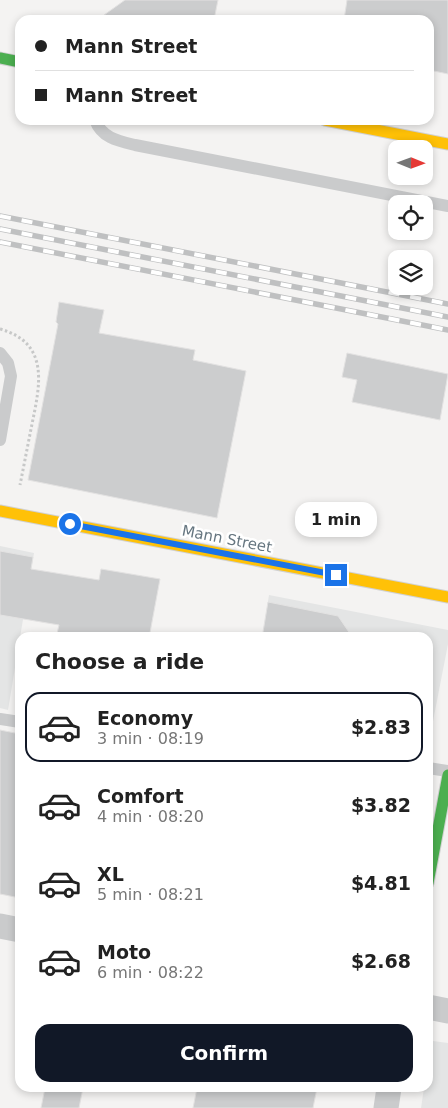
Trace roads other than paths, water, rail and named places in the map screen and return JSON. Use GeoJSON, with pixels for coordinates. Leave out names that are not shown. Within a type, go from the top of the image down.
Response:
{"type":"FeatureCollection","features":[{"type":"Feature","properties":{"kind":"main road"},"geometry":{"type":"LineString","coordinates":[[0,58],[15,61]]}},
{"type":"Feature","properties":{"kind":"main road"},"geometry":{"type":"LineString","coordinates":[[351,125],[448,144]]}},
{"type":"Feature","properties":{"kind":"main road","name":"Mann Street"},"geometry":{"type":"LineString","coordinates":[[0,511],[448,597]]}},
{"type":"Feature","properties":{"kind":"main road"},"geometry":{"type":"LineString","coordinates":[[433,856],[448,775]]}},
{"type":"Feature","properties":{"kind":"street"},"geometry":{"type":"LineString","coordinates":[[433,1007],[448,1011]]}},
{"type":"Feature","properties":{"kind":"street"},"geometry":{"type":"LineString","coordinates":[[386,1108],[388,1092]]}},
{"type":"Feature","properties":{"kind":"lane"},"geometry":{"type":"LineString","coordinates":[[96,125],[108,136],[135,145],[448,206]]}},
{"type":"Feature","properties":{"kind":"lane"},"geometry":{"type":"LineString","coordinates":[[0,354],[8,363],[11,376],[0,440]]}},
{"type":"Feature","properties":{"kind":"lane"},"geometry":{"type":"LineString","coordinates":[[0,402],[4,415]]}},
{"type":"Feature","properties":{"kind":"lane"},"geometry":{"type":"LineString","coordinates":[[0,719],[15,721]]}},
{"type":"Feature","properties":{"kind":"lane"},"geometry":{"type":"LineString","coordinates":[[433,768],[448,770]]}},
{"type":"Feature","properties":{"kind":"railway"},"geometry":{"type":"LineString","coordinates":[[0,216],[448,304]]}},
{"type":"Feature","properties":{"kind":"railway"},"geometry":{"type":"LineString","coordinates":[[0,229],[448,317]]}},
{"type":"Feature","properties":{"kind":"railway"},"geometry":{"type":"LineString","coordinates":[[0,242],[448,330]]}}]}
